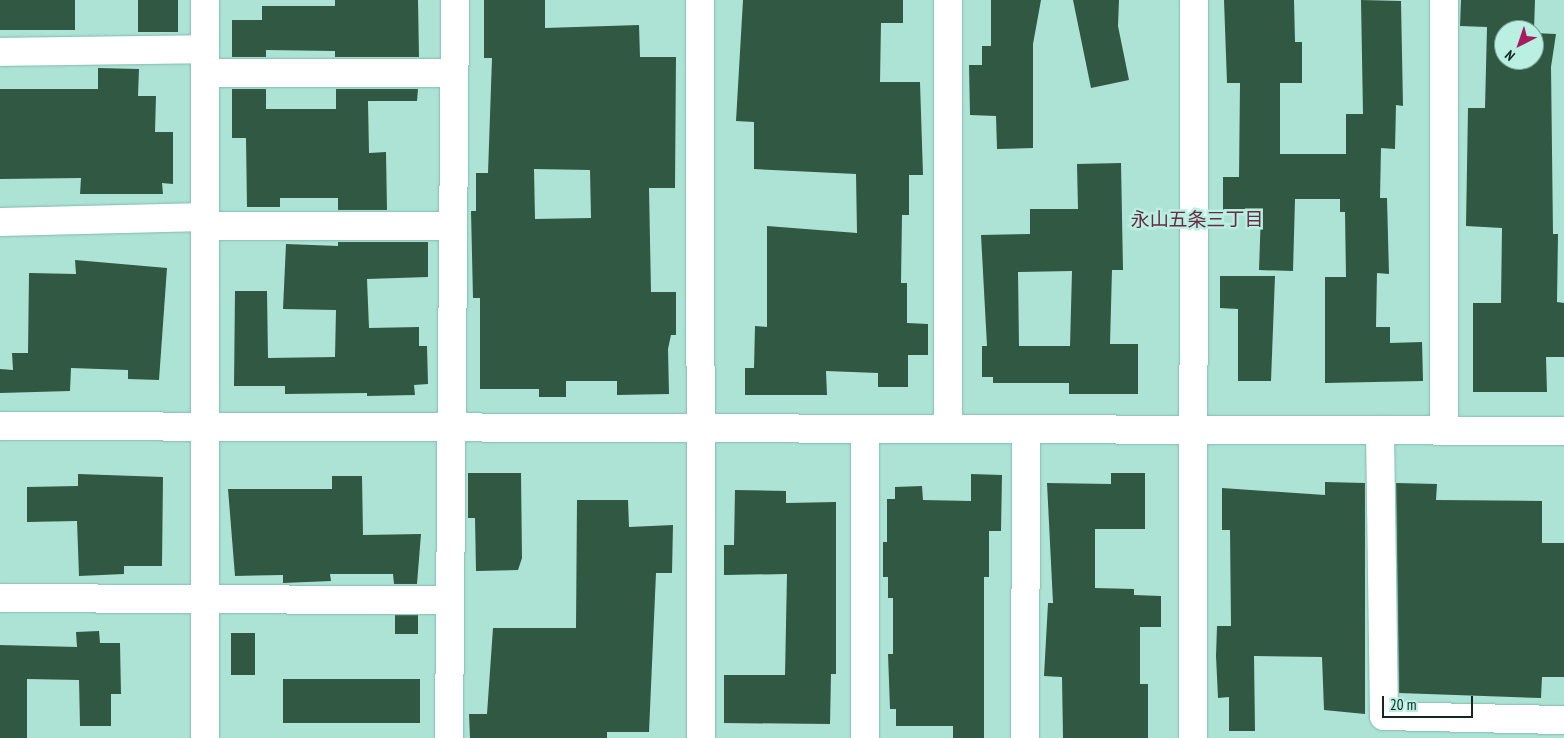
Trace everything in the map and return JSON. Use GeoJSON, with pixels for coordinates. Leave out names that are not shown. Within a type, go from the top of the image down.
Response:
{"type":"FeatureCollection","features":[{"type":"Feature","properties":{"kind":"street"},"geometry":{"type":"LineString","coordinates":[[205,0],[203,427],[205,738]]}},
{"type":"Feature","properties":{"kind":"street"},"geometry":{"type":"LineString","coordinates":[[450,738],[451,226],[455,0]]}},
{"type":"Feature","properties":{"kind":"street"},"geometry":{"type":"LineString","coordinates":[[700,0],[702,428],[700,738]]}},
{"type":"Feature","properties":{"kind":"street"},"geometry":{"type":"LineString","coordinates":[[948,0],[948,429]]}},
{"type":"Feature","properties":{"kind":"street"},"geometry":{"type":"LineString","coordinates":[[1193,738],[1195,430],[1194,0]]}},
{"type":"Feature","properties":{"kind":"street"},"geometry":{"type":"LineString","coordinates":[[1444,0],[1444,430]]}},
{"type":"Feature","properties":{"kind":"street"},"geometry":{"type":"LineString","coordinates":[[0,52],[454,73]]}},
{"type":"Feature","properties":{"kind":"street"},"geometry":{"type":"LineString","coordinates":[[0,222],[205,222],[451,226]]}},
{"type":"Feature","properties":{"kind":"street"},"geometry":{"type":"LineString","coordinates":[[0,426],[1564,431]]}},
{"type":"Feature","properties":{"kind":"street"},"geometry":{"type":"LineString","coordinates":[[865,429],[865,738]]}},
{"type":"Feature","properties":{"kind":"street"},"geometry":{"type":"LineString","coordinates":[[1025,738],[1026,429]]}},
{"type":"Feature","properties":{"kind":"street"},"geometry":{"type":"LineString","coordinates":[[1380,430],[1384,716],[1564,720]]}},
{"type":"Feature","properties":{"kind":"street"},"geometry":{"type":"LineString","coordinates":[[0,598],[450,600]]}},
{"type":"Feature","properties":{"kind":"building"},"geometry":{"type":"Polygon","coordinates":[[[0,0],[75,0],[75,30],[0,30],[0,0]]]}},
{"type":"Feature","properties":{"kind":"building"},"geometry":{"type":"Polygon","coordinates":[[[138,0],[178,0],[178,32],[138,32],[138,0]]]}},
{"type":"Feature","properties":{"kind":"building"},"geometry":{"type":"Polygon","coordinates":[[[335,0],[418,0],[419,57],[335,57],[335,51],[266,50],[266,57],[232,57],[232,20],[262,20],[262,6],[335,6],[335,0]]]}},
{"type":"Feature","properties":{"kind":"building"},"geometry":{"type":"Polygon","coordinates":[[[484,0],[545,0],[545,28],[639,25],[640,57],[676,57],[675,188],[649,188],[651,292],[676,292],[676,335],[671,335],[668,349],[669,394],[617,395],[617,381],[566,381],[566,397],[539,397],[539,389],[480,389],[480,298],[473,298],[471,211],[476,211],[476,173],[488,173],[492,58],[484,58],[484,0]],[[534,169],[535,219],[591,218],[590,170],[534,169]]]}},
{"type":"Feature","properties":{"kind":"building"},"geometry":{"type":"Polygon","coordinates":[[[743,0],[903,0],[903,23],[881,23],[880,82],[920,82],[923,175],[909,175],[909,215],[902,215],[901,283],[907,283],[907,323],[928,324],[928,355],[908,355],[908,387],[878,387],[878,373],[826,371],[827,395],[745,395],[745,368],[754,368],[755,326],[767,327],[767,226],[857,233],[856,174],[754,169],[754,122],[736,121],[743,0]]]}},
{"type":"Feature","properties":{"kind":"building"},"geometry":{"type":"Polygon","coordinates":[[[991,0],[1041,0],[1033,44],[1033,148],[997,149],[996,116],[970,115],[969,65],[982,65],[982,46],[991,46],[991,0]]]}},
{"type":"Feature","properties":{"kind":"building"},"geometry":{"type":"Polygon","coordinates":[[[1073,0],[1119,0],[1118,26],[1129,80],[1091,88],[1073,0]]]}},
{"type":"Feature","properties":{"kind":"building"},"geometry":{"type":"Polygon","coordinates":[[[1224,0],[1294,0],[1295,42],[1302,42],[1302,83],[1280,83],[1280,154],[1346,154],[1346,114],[1363,114],[1361,0],[1401,1],[1403,106],[1396,105],[1395,149],[1381,148],[1380,198],[1387,198],[1389,274],[1377,273],[1376,327],[1390,327],[1390,343],[1422,342],[1423,381],[1325,383],[1325,277],[1346,277],[1345,212],[1340,212],[1340,199],[1295,199],[1293,271],[1259,270],[1261,211],[1223,211],[1223,177],[1239,177],[1240,83],[1227,83],[1224,0]]]}},
{"type":"Feature","properties":{"kind":"building"},"geometry":{"type":"Polygon","coordinates":[[[1461,0],[1535,0],[1534,20],[1494,20],[1494,70],[1544,70],[1544,33],[1556,34],[1551,67],[1553,234],[1558,234],[1557,302],[1564,303],[1564,357],[1546,357],[1547,392],[1473,392],[1473,303],[1501,303],[1502,228],[1466,226],[1468,108],[1485,108],[1487,27],[1460,26],[1461,0]]]}},
{"type":"Feature","properties":{"kind":"building"},"geometry":{"type":"Polygon","coordinates":[[[98,68],[139,69],[138,96],[156,96],[155,132],[173,132],[173,184],[162,183],[163,194],[80,194],[81,178],[0,179],[0,89],[98,89],[98,68]]]}},
{"type":"Feature","properties":{"kind":"building"},"geometry":{"type":"Polygon","coordinates":[[[232,89],[266,89],[266,109],[336,109],[336,89],[418,89],[417,101],[368,101],[369,153],[386,152],[387,210],[338,210],[338,198],[280,198],[280,207],[247,207],[246,138],[232,138],[232,89]]]}},
{"type":"Feature","properties":{"kind":"building"},"geometry":{"type":"Polygon","coordinates":[[[1121,163],[1123,270],[1112,270],[1110,344],[1138,344],[1138,394],[1069,394],[1069,383],[993,383],[993,377],[982,377],[982,346],[987,346],[981,235],[1030,234],[1030,209],[1078,209],[1077,164],[1121,163]],[[1072,271],[1018,272],[1019,346],[1070,346],[1072,271]]]}},
{"type":"Feature","properties":{"kind":"building"},"geometry":{"type":"Polygon","coordinates":[[[338,242],[428,242],[428,277],[367,279],[369,328],[419,327],[419,346],[427,346],[428,384],[414,385],[415,395],[367,396],[367,393],[285,394],[285,386],[234,386],[235,291],[267,291],[268,358],[335,357],[336,310],[283,309],[286,244],[338,246],[338,242]]]}},
{"type":"Feature","properties":{"kind":"building"},"geometry":{"type":"Polygon","coordinates":[[[75,260],[167,268],[159,380],[128,379],[128,370],[71,368],[70,391],[0,393],[0,369],[13,370],[12,353],[28,353],[29,273],[76,274],[75,260]]]}},
{"type":"Feature","properties":{"kind":"building"},"geometry":{"type":"Polygon","coordinates":[[[1220,276],[1275,276],[1271,381],[1238,381],[1238,309],[1220,308],[1220,276]]]}},
{"type":"Feature","properties":{"kind":"building"},"geometry":{"type":"Polygon","coordinates":[[[468,473],[521,473],[522,558],[518,570],[476,571],[475,518],[468,518],[468,473]]]}},
{"type":"Feature","properties":{"kind":"building"},"geometry":{"type":"Polygon","coordinates":[[[1111,473],[1145,473],[1145,529],[1095,529],[1095,588],[1134,589],[1134,595],[1161,596],[1161,627],[1140,627],[1140,684],[1148,684],[1148,738],[1063,738],[1062,677],[1044,676],[1048,603],[1053,603],[1047,483],[1111,484],[1111,473]]]}},
{"type":"Feature","properties":{"kind":"building"},"geometry":{"type":"Polygon","coordinates":[[[78,474],[163,477],[162,566],[124,566],[124,574],[79,576],[77,521],[27,522],[27,487],[78,486],[78,474]]]}},
{"type":"Feature","properties":{"kind":"building"},"geometry":{"type":"Polygon","coordinates":[[[971,474],[1002,475],[1001,531],[989,531],[989,577],[984,577],[984,738],[953,738],[953,726],[896,726],[896,709],[890,709],[888,654],[893,654],[893,598],[888,598],[888,577],[883,577],[883,542],[887,542],[887,499],[895,499],[895,487],[922,486],[923,500],[971,501],[971,474]]]}},
{"type":"Feature","properties":{"kind":"building"},"geometry":{"type":"Polygon","coordinates":[[[332,476],[362,476],[363,535],[421,534],[417,584],[394,584],[393,574],[330,574],[331,581],[283,583],[283,575],[235,576],[228,489],[332,489],[332,476]]]}},
{"type":"Feature","properties":{"kind":"building"},"geometry":{"type":"Polygon","coordinates":[[[1325,482],[1365,483],[1365,714],[1324,710],[1322,657],[1254,656],[1255,731],[1229,731],[1229,697],[1218,698],[1216,656],[1217,626],[1231,626],[1230,530],[1222,530],[1222,488],[1325,495],[1325,482]]]}},
{"type":"Feature","properties":{"kind":"building"},"geometry":{"type":"Polygon","coordinates":[[[1396,483],[1437,484],[1436,500],[1542,501],[1542,543],[1564,543],[1564,677],[1542,677],[1541,698],[1399,693],[1396,483]]]}},
{"type":"Feature","properties":{"kind":"building"},"geometry":{"type":"Polygon","coordinates":[[[735,490],[786,491],[786,503],[836,502],[836,674],[831,674],[830,724],[724,723],[724,675],[785,675],[787,574],[724,575],[724,545],[734,545],[735,490]]]}},
{"type":"Feature","properties":{"kind":"building"},"geometry":{"type":"Polygon","coordinates":[[[577,500],[628,500],[629,527],[673,525],[672,573],[656,573],[649,732],[607,732],[607,738],[470,738],[469,714],[487,714],[493,628],[576,628],[577,500]]]}},
{"type":"Feature","properties":{"kind":"building"},"geometry":{"type":"Polygon","coordinates":[[[395,615],[418,615],[418,634],[395,634],[395,615]]]}},
{"type":"Feature","properties":{"kind":"building"},"geometry":{"type":"Polygon","coordinates":[[[99,631],[100,643],[120,643],[121,694],[111,694],[111,726],[80,726],[79,680],[27,679],[27,738],[0,738],[0,645],[77,647],[76,632],[99,631]]]}},
{"type":"Feature","properties":{"kind":"building"},"geometry":{"type":"Polygon","coordinates":[[[231,633],[255,633],[255,675],[231,675],[231,633]]]}},
{"type":"Feature","properties":{"kind":"building"},"geometry":{"type":"Polygon","coordinates":[[[283,679],[420,679],[420,723],[283,723],[283,679]]]}},
{"type":"Feature","properties":{"kind":"district","name":"永山五条三丁目"},"geometry":{"type":"Point","coordinates":[1197,220]}}]}
